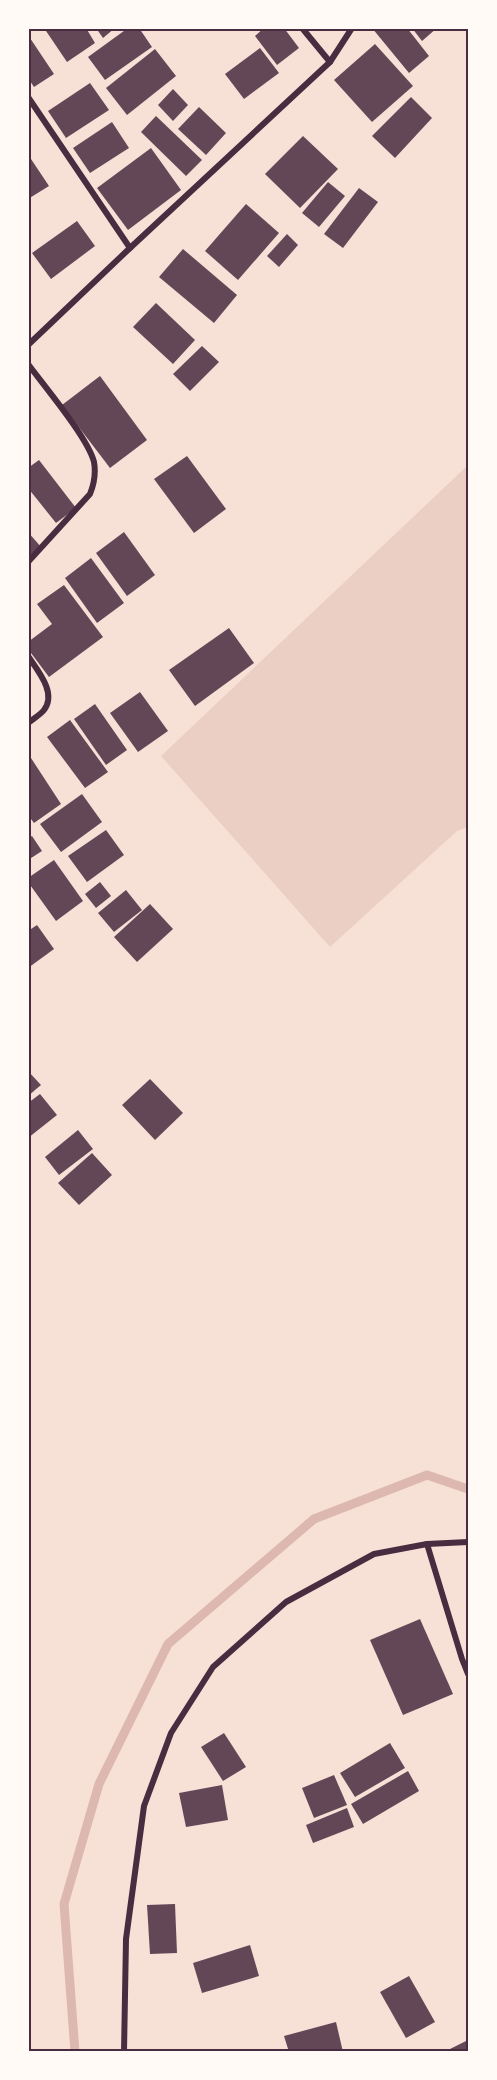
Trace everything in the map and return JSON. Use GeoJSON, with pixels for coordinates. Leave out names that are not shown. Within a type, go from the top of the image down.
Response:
{"type":"FeatureCollection","features":[{"type":"Feature","properties":{"kind":"street"},"geometry":{"type":"LineString","coordinates":[[302,28],[330,62]]}},
{"type":"Feature","properties":{"kind":"street"},"geometry":{"type":"LineString","coordinates":[[28,345],[330,62],[352,28]]}},
{"type":"Feature","properties":{"kind":"street"},"geometry":{"type":"LineString","coordinates":[[28,97],[130,248]]}},
{"type":"Feature","properties":{"kind":"street"},"geometry":{"type":"LineString","coordinates":[[28,364],[87,445],[94,462],[95,480],[90,494],[28,562]]}},
{"type":"Feature","properties":{"kind":"street"},"geometry":{"type":"LineString","coordinates":[[28,656],[44,680],[49,696],[45,709],[28,723]]}},
{"type":"Feature","properties":{"kind":"street"},"geometry":{"type":"LineString","coordinates":[[124,2052],[126,1939],[144,1806],[171,1733],[213,1667],[286,1602],[374,1554],[427,1544],[468,1542]]}},
{"type":"Feature","properties":{"kind":"street"},"geometry":{"type":"LineString","coordinates":[[427,1544],[468,1674]]}},
{"type":"Feature","properties":{"kind":"shaded area"},"geometry":{"type":"Polygon","coordinates":[[[468,465],[468,827],[457,831],[330,947],[161,756],[468,465]]]}},
{"type":"Feature","properties":{"kind":"building"},"geometry":{"type":"Polygon","coordinates":[[[44,28],[86,28],[95,43],[67,62],[44,28]]]}},
{"type":"Feature","properties":{"kind":"building"},"geometry":{"type":"Polygon","coordinates":[[[96,28],[115,28],[103,38],[96,28]]]}},
{"type":"Feature","properties":{"kind":"building"},"geometry":{"type":"Polygon","coordinates":[[[128,28],[139,28],[152,47],[105,80],[88,57],[128,28]]]}},
{"type":"Feature","properties":{"kind":"building"},"geometry":{"type":"Polygon","coordinates":[[[264,28],[284,28],[299,48],[277,65],[255,36],[264,28]]]}},
{"type":"Feature","properties":{"kind":"building"},"geometry":{"type":"Polygon","coordinates":[[[372,28],[407,28],[429,56],[409,73],[372,28]]]}},
{"type":"Feature","properties":{"kind":"building"},"geometry":{"type":"Polygon","coordinates":[[[412,28],[437,28],[422,41],[412,28]]]}},
{"type":"Feature","properties":{"kind":"building"},"geometry":{"type":"Polygon","coordinates":[[[30,38],[54,74],[34,87],[28,78],[30,38]]]}},
{"type":"Feature","properties":{"kind":"building"},"geometry":{"type":"Polygon","coordinates":[[[375,44],[413,86],[372,122],[334,80],[375,44]]]}},
{"type":"Feature","properties":{"kind":"building"},"geometry":{"type":"Polygon","coordinates":[[[260,48],[279,73],[244,99],[225,74],[260,48]]]}},
{"type":"Feature","properties":{"kind":"building"},"geometry":{"type":"Polygon","coordinates":[[[155,49],[176,76],[127,115],[106,88],[155,49]]]}},
{"type":"Feature","properties":{"kind":"building"},"geometry":{"type":"Polygon","coordinates":[[[90,83],[109,110],[66,138],[48,111],[90,83]]]}},
{"type":"Feature","properties":{"kind":"building"},"geometry":{"type":"Polygon","coordinates":[[[173,89],[188,105],[173,121],[158,105],[173,89]]]}},
{"type":"Feature","properties":{"kind":"building"},"geometry":{"type":"Polygon","coordinates":[[[411,97],[432,118],[395,158],[372,136],[411,97]]]}},
{"type":"Feature","properties":{"kind":"building"},"geometry":{"type":"Polygon","coordinates":[[[199,107],[226,133],[206,155],[178,129],[199,107]]]}},
{"type":"Feature","properties":{"kind":"building"},"geometry":{"type":"Polygon","coordinates":[[[156,116],[202,160],[186,176],[141,132],[156,116]]]}},
{"type":"Feature","properties":{"kind":"building"},"geometry":{"type":"Polygon","coordinates":[[[112,122],[129,148],[90,173],[73,148],[112,122]]]}},
{"type":"Feature","properties":{"kind":"building"},"geometry":{"type":"Polygon","coordinates":[[[303,136],[338,169],[300,208],[265,174],[303,136]]]}},
{"type":"Feature","properties":{"kind":"building"},"geometry":{"type":"Polygon","coordinates":[[[151,148],[181,190],[128,230],[97,188],[151,148]]]}},
{"type":"Feature","properties":{"kind":"building"},"geometry":{"type":"Polygon","coordinates":[[[31,159],[49,186],[28,199],[28,161],[31,159]]]}},
{"type":"Feature","properties":{"kind":"building"},"geometry":{"type":"Polygon","coordinates":[[[328,182],[345,196],[319,227],[302,213],[328,182]]]}},
{"type":"Feature","properties":{"kind":"building"},"geometry":{"type":"Polygon","coordinates":[[[359,188],[378,202],[343,248],[324,234],[359,188]]]}},
{"type":"Feature","properties":{"kind":"building"},"geometry":{"type":"Polygon","coordinates":[[[246,204],[279,233],[238,280],[205,251],[246,204]]]}},
{"type":"Feature","properties":{"kind":"building"},"geometry":{"type":"Polygon","coordinates":[[[77,221],[95,246],[51,279],[32,253],[77,221]]]}},
{"type":"Feature","properties":{"kind":"building"},"geometry":{"type":"Polygon","coordinates":[[[287,234],[298,245],[279,267],[267,256],[287,234]]]}},
{"type":"Feature","properties":{"kind":"building"},"geometry":{"type":"Polygon","coordinates":[[[183,249],[237,295],[214,323],[159,277],[183,249]]]}},
{"type":"Feature","properties":{"kind":"building"},"geometry":{"type":"Polygon","coordinates":[[[156,303],[195,340],[173,364],[133,327],[156,303]]]}},
{"type":"Feature","properties":{"kind":"building"},"geometry":{"type":"Polygon","coordinates":[[[202,346],[219,362],[190,391],[173,374],[202,346]]]}},
{"type":"Feature","properties":{"kind":"building"},"geometry":{"type":"Polygon","coordinates":[[[100,376],[147,440],[110,468],[62,405],[100,376]]]}},
{"type":"Feature","properties":{"kind":"building"},"geometry":{"type":"Polygon","coordinates":[[[187,456],[226,509],[194,533],[154,479],[187,456]]]}},
{"type":"Feature","properties":{"kind":"building"},"geometry":{"type":"Polygon","coordinates":[[[39,460],[76,508],[56,523],[28,488],[28,468],[39,460]]]}},
{"type":"Feature","properties":{"kind":"building"},"geometry":{"type":"Polygon","coordinates":[[[28,532],[41,547],[28,557],[28,532]]]}},
{"type":"Feature","properties":{"kind":"building"},"geometry":{"type":"Polygon","coordinates":[[[124,532],[155,575],[127,596],[96,553],[124,532]]]}},
{"type":"Feature","properties":{"kind":"building"},"geometry":{"type":"Polygon","coordinates":[[[91,558],[124,603],[97,623],[65,578],[91,558]]]}},
{"type":"Feature","properties":{"kind":"building"},"geometry":{"type":"Polygon","coordinates":[[[64,585],[103,637],[49,677],[28,649],[28,642],[52,624],[37,604],[64,585]]]}},
{"type":"Feature","properties":{"kind":"building"},"geometry":{"type":"Polygon","coordinates":[[[229,628],[254,663],[195,706],[169,670],[229,628]]]}},
{"type":"Feature","properties":{"kind":"building"},"geometry":{"type":"Polygon","coordinates":[[[140,692],[168,731],[138,752],[110,713],[140,692]]]}},
{"type":"Feature","properties":{"kind":"building"},"geometry":{"type":"Polygon","coordinates":[[[95,704],[127,750],[106,765],[74,719],[95,704]]]}},
{"type":"Feature","properties":{"kind":"building"},"geometry":{"type":"Polygon","coordinates":[[[70,720],[108,772],[85,788],[47,737],[70,720]]]}},
{"type":"Feature","properties":{"kind":"building"},"geometry":{"type":"Polygon","coordinates":[[[31,758],[61,804],[34,823],[28,815],[28,760],[31,758]]]}},
{"type":"Feature","properties":{"kind":"building"},"geometry":{"type":"Polygon","coordinates":[[[82,794],[102,822],[61,852],[40,824],[82,794]]]}},
{"type":"Feature","properties":{"kind":"building"},"geometry":{"type":"Polygon","coordinates":[[[106,830],[124,855],[87,882],[68,856],[106,830]]]}},
{"type":"Feature","properties":{"kind":"building"},"geometry":{"type":"Polygon","coordinates":[[[32,836],[42,851],[28,860],[28,838],[32,836]]]}},
{"type":"Feature","properties":{"kind":"building"},"geometry":{"type":"Polygon","coordinates":[[[54,860],[83,901],[56,921],[28,882],[28,878],[54,860]]]}},
{"type":"Feature","properties":{"kind":"building"},"geometry":{"type":"Polygon","coordinates":[[[100,882],[111,896],[96,908],[85,894],[100,882]]]}},
{"type":"Feature","properties":{"kind":"building"},"geometry":{"type":"Polygon","coordinates":[[[126,890],[142,910],[114,932],[98,913],[126,890]]]}},
{"type":"Feature","properties":{"kind":"building"},"geometry":{"type":"Polygon","coordinates":[[[150,904],[173,929],[137,962],[114,937],[150,904]]]}},
{"type":"Feature","properties":{"kind":"building"},"geometry":{"type":"Polygon","coordinates":[[[37,925],[54,949],[28,968],[28,931],[37,925]]]}},
{"type":"Feature","properties":{"kind":"building"},"geometry":{"type":"Polygon","coordinates":[[[28,1071],[41,1085],[28,1096],[28,1071]]]}},
{"type":"Feature","properties":{"kind":"building"},"geometry":{"type":"Polygon","coordinates":[[[150,1079],[183,1113],[155,1140],[122,1105],[150,1079]]]}},
{"type":"Feature","properties":{"kind":"building"},"geometry":{"type":"Polygon","coordinates":[[[40,1094],[57,1115],[28,1138],[28,1103],[40,1094]]]}},
{"type":"Feature","properties":{"kind":"building"},"geometry":{"type":"Polygon","coordinates":[[[78,1130],[93,1149],[59,1175],[45,1157],[78,1130]]]}},
{"type":"Feature","properties":{"kind":"building"},"geometry":{"type":"Polygon","coordinates":[[[92,1153],[112,1175],[79,1205],[58,1183],[92,1153]]]}},
{"type":"Feature","properties":{"kind":"building"},"geometry":{"type":"Polygon","coordinates":[[[420,1619],[453,1694],[403,1715],[370,1640],[420,1619]]]}},
{"type":"Feature","properties":{"kind":"building"},"geometry":{"type":"Polygon","coordinates":[[[224,1733],[246,1767],[223,1781],[201,1747],[224,1733]]]}},
{"type":"Feature","properties":{"kind":"building"},"geometry":{"type":"Polygon","coordinates":[[[390,1743],[405,1768],[355,1797],[340,1773],[390,1743]]]}},
{"type":"Feature","properties":{"kind":"building"},"geometry":{"type":"Polygon","coordinates":[[[408,1771],[419,1791],[363,1824],[351,1804],[408,1771]]]}},
{"type":"Feature","properties":{"kind":"building"},"geometry":{"type":"Polygon","coordinates":[[[334,1775],[347,1805],[314,1818],[302,1788],[334,1775]]]}},
{"type":"Feature","properties":{"kind":"building"},"geometry":{"type":"Polygon","coordinates":[[[222,1785],[228,1820],[186,1827],[179,1793],[222,1785]]]}},
{"type":"Feature","properties":{"kind":"building"},"geometry":{"type":"Polygon","coordinates":[[[347,1808],[354,1827],[313,1843],[306,1825],[347,1808]]]}},
{"type":"Feature","properties":{"kind":"building"},"geometry":{"type":"Polygon","coordinates":[[[175,1904],[177,1953],[150,1954],[147,1905],[175,1904]]]}},
{"type":"Feature","properties":{"kind":"building"},"geometry":{"type":"Polygon","coordinates":[[[250,1945],[259,1976],[202,1993],[193,1963],[250,1945]]]}},
{"type":"Feature","properties":{"kind":"building"},"geometry":{"type":"Polygon","coordinates":[[[409,1976],[435,2022],[406,2038],[380,1992],[409,1976]]]}},
{"type":"Feature","properties":{"kind":"building"},"geometry":{"type":"Polygon","coordinates":[[[336,2022],[343,2052],[289,2052],[284,2036],[336,2022]]]}},
{"type":"Feature","properties":{"kind":"building"},"geometry":{"type":"Polygon","coordinates":[[[468,2040],[468,2052],[444,2052],[468,2040]]]}},
{"type":"Feature","properties":{"kind":"waterway"},"geometry":{"type":"LineString","coordinates":[[75,2052],[64,1904],[99,1784],[168,1644],[314,1519],[427,1475],[468,1489]]}}]}
